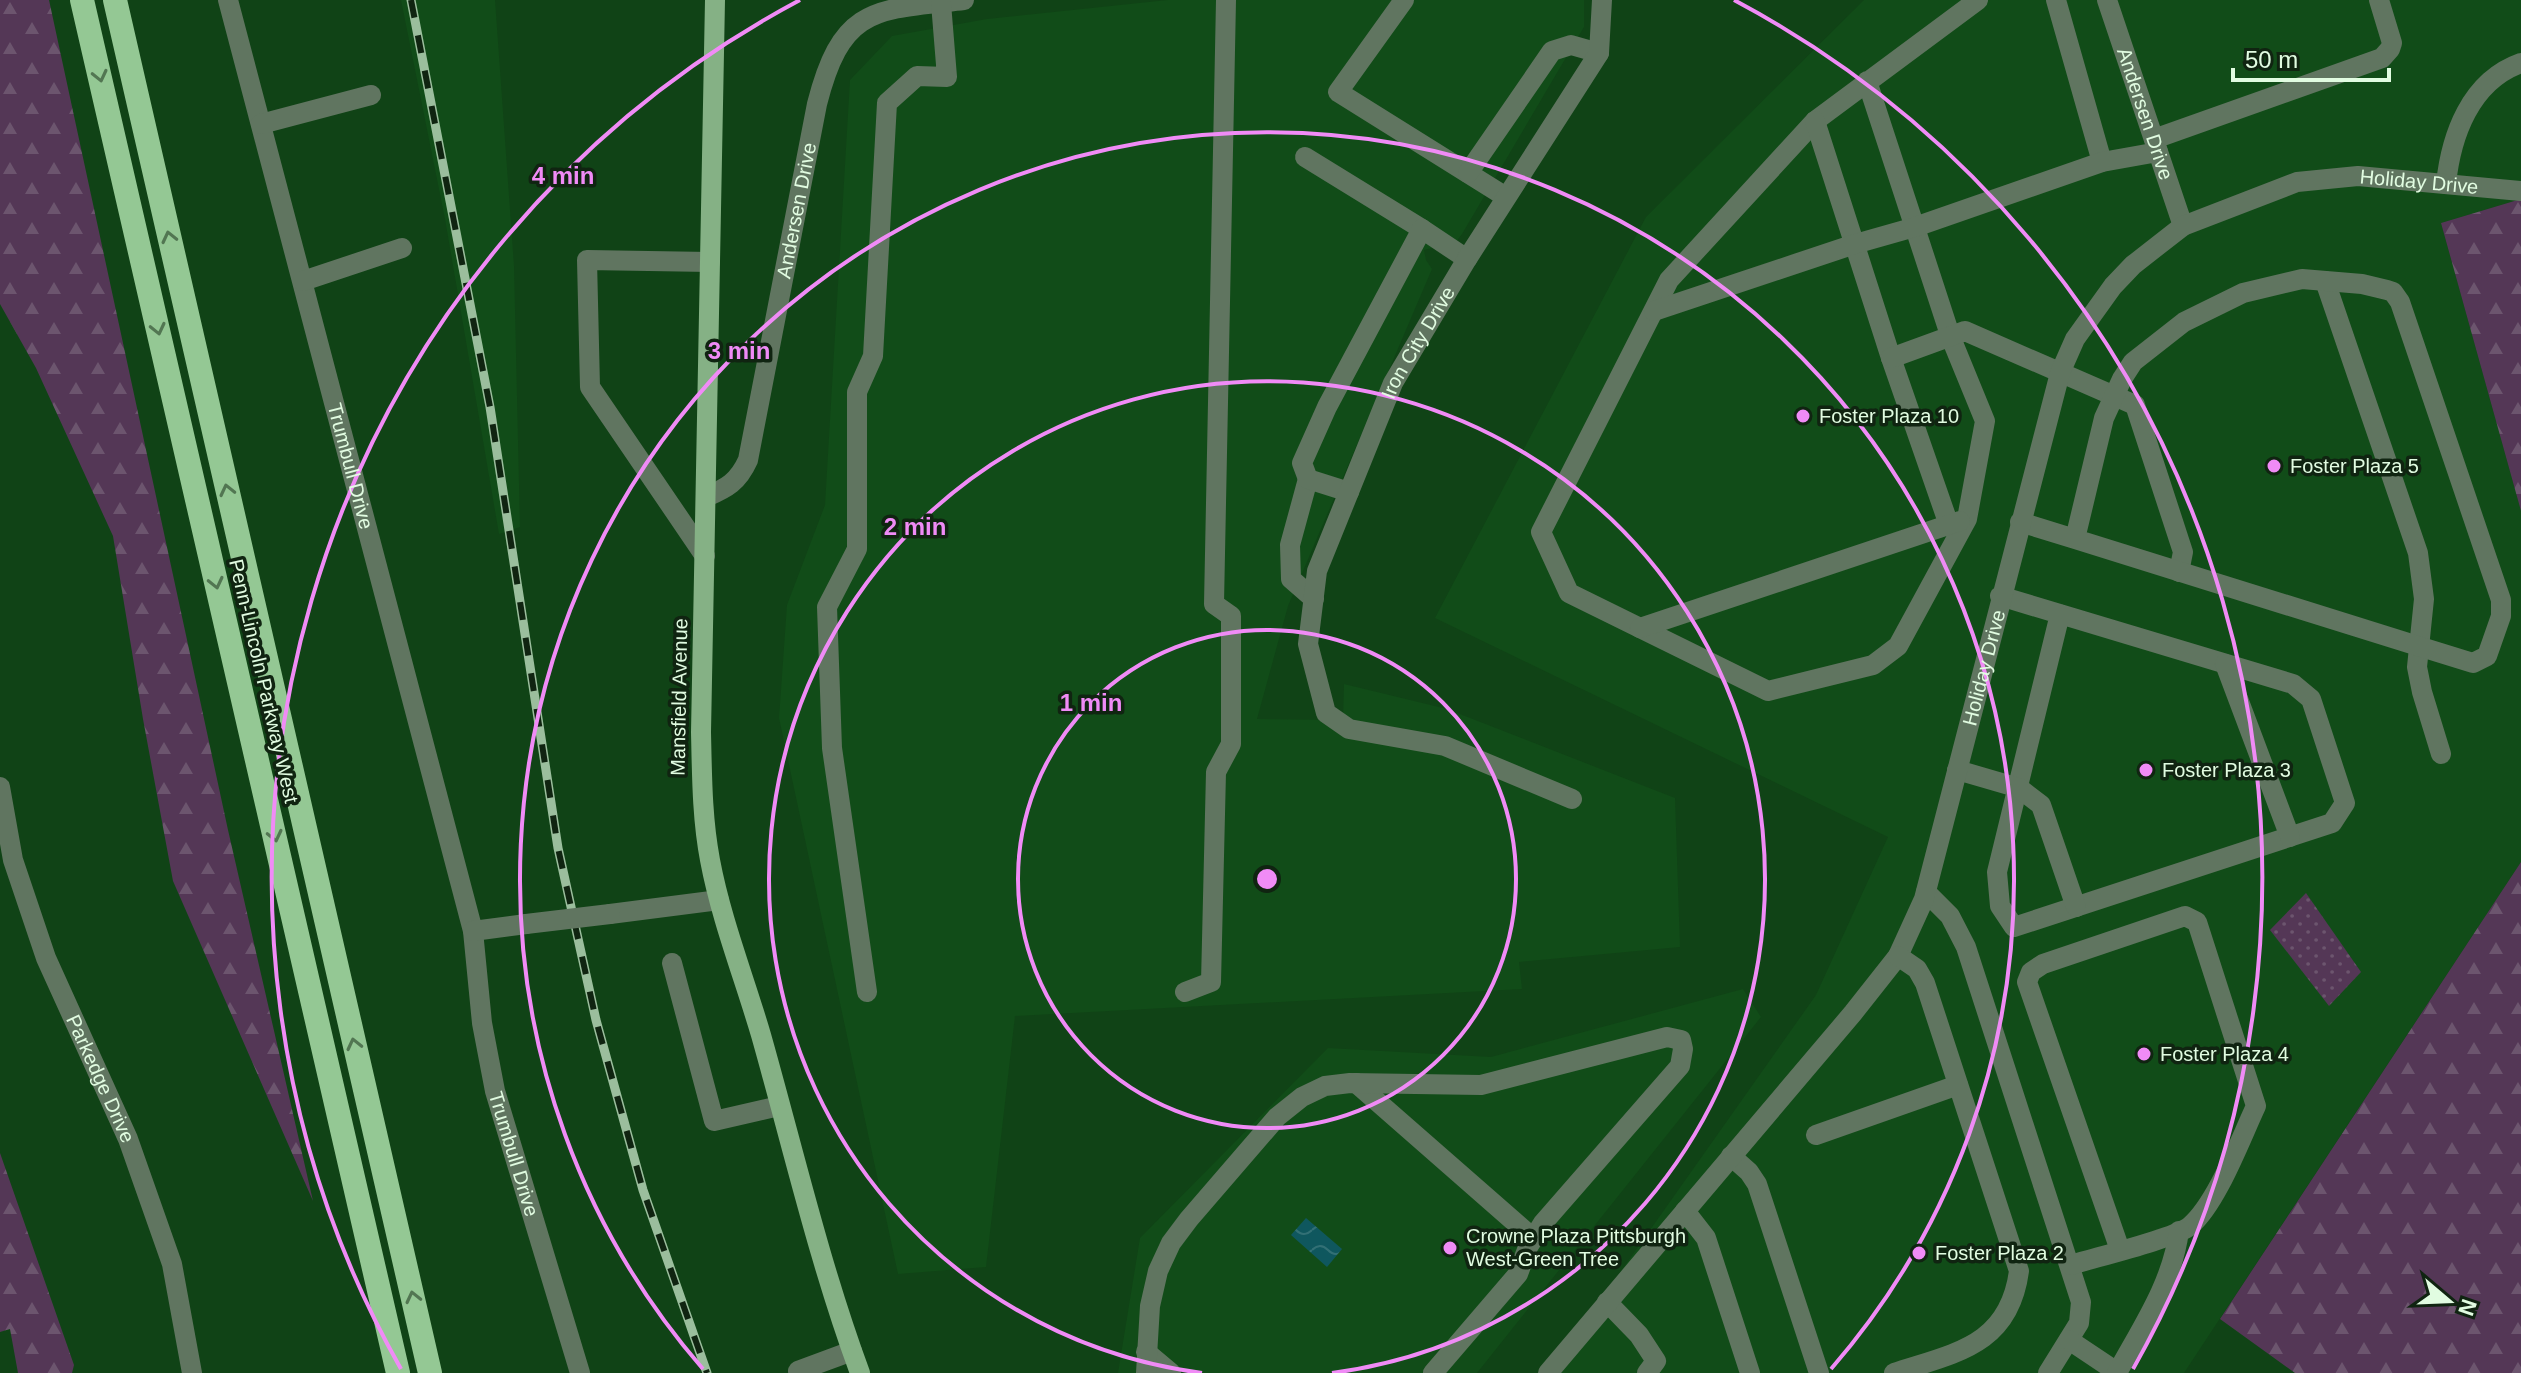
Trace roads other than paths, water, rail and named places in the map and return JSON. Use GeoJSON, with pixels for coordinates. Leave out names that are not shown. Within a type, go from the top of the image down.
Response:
{"type":"FeatureCollection","features":[{"type":"Feature","properties":{"kind":"highway","name":"Penn-Lincoln Parkway West"},"geometry":{"type":"LineString","coordinates":[[82,0],[398,1373]]}},
{"type":"Feature","properties":{"kind":"highway","name":"Penn-Lincoln Parkway West"},"geometry":{"type":"LineString","coordinates":[[115,0],[430,1373]]}},
{"type":"Feature","properties":{"kind":"main road","name":"Mansfield Avenue"},"geometry":{"type":"LineString","coordinates":[[715,0],[702,789],[710,859],[719,900],[860,1373]]}},
{"type":"Feature","properties":{"kind":"street","name":"Trumbull Drive"},"geometry":{"type":"LineString","coordinates":[[228,0],[473,931],[482,1023],[495,1091],[580,1373]]}},
{"type":"Feature","properties":{"kind":"street","name":"Andersen Drive"},"geometry":{"type":"LineString","coordinates":[[706,497],[730,486],[741,475],[748,460],[817,104],[832,54],[845,34],[863,20],[884,10],[964,0]]}},
{"type":"Feature","properties":{"kind":"street"},"geometry":{"type":"LineString","coordinates":[[1185,992],[1211,982],[1216,772],[1231,744],[1231,616],[1214,604],[1226,0]]}},
{"type":"Feature","properties":{"kind":"street"},"geometry":{"type":"LineString","coordinates":[[1404,0],[1338,92],[1506,197]]}},
{"type":"Feature","properties":{"kind":"street","name":"Iron City Drive"},"geometry":{"type":"LineString","coordinates":[[1572,799],[1445,746],[1349,729],[1326,713],[1308,644],[1317,571],[1393,383],[1467,259],[1599,53],[1602,0]]}},
{"type":"Feature","properties":{"kind":"street"},"geometry":{"type":"LineString","coordinates":[[1867,81],[1951,338],[1985,421],[1958,522],[1898,646],[1873,665],[1768,691],[1569,593],[1541,532],[1669,280],[1815,121],[1867,81],[1978,0]]}},
{"type":"Feature","properties":{"kind":"street"},"geometry":{"type":"LineString","coordinates":[[2056,0],[2102,162]]}},
{"type":"Feature","properties":{"kind":"street","name":"Andersen Drive"},"geometry":{"type":"LineString","coordinates":[[2107,0],[2183,226]]}},
{"type":"Feature","properties":{"kind":"street"},"geometry":{"type":"LineString","coordinates":[[1654,311],[2156,145],[2382,58],[2392,43],[2379,0]]}},
{"type":"Feature","properties":{"kind":"street"},"geometry":{"type":"LineString","coordinates":[[867,992],[832,748],[827,607],[857,549],[857,392],[873,356],[887,103],[917,76],[947,77],[941,3]]}},
{"type":"Feature","properties":{"kind":"street"},"geometry":{"type":"LineString","coordinates":[[1468,173],[1552,51],[1571,45],[1599,53]]}},
{"type":"Feature","properties":{"kind":"street"},"geometry":{"type":"LineString","coordinates":[[2446,184],[2458,124],[2480,91],[2512,66],[2521,63]]}},
{"type":"Feature","properties":{"kind":"street"},"geometry":{"type":"LineString","coordinates":[[261,124],[371,95]]}},
{"type":"Feature","properties":{"kind":"street"},"geometry":{"type":"LineString","coordinates":[[1815,121],[1891,358],[1958,522]]}},
{"type":"Feature","properties":{"kind":"street"},"geometry":{"type":"LineString","coordinates":[[1305,157],[1467,259]]}},
{"type":"Feature","properties":{"kind":"street","name":"Holiday Drive"},"geometry":{"type":"LineString","coordinates":[[1548,1373],[1898,956],[1926,892],[2060,373],[2075,339],[2113,286],[2133,265],[2183,226],[2297,182],[2358,176],[2521,191]]}},
{"type":"Feature","properties":{"kind":"street"},"geometry":{"type":"LineString","coordinates":[[1314,599],[1291,579],[1290,545],[1308,479],[1302,463],[1422,229]]}},
{"type":"Feature","properties":{"kind":"street"},"geometry":{"type":"LineString","coordinates":[[303,281],[402,248]]}},
{"type":"Feature","properties":{"kind":"street"},"geometry":{"type":"LineString","coordinates":[[705,556],[590,387],[587,260],[710,262]]}},
{"type":"Feature","properties":{"kind":"street"},"geometry":{"type":"LineString","coordinates":[[2020,522],[2473,663],[2489,651],[2501,616],[2501,600],[2398,297],[2387,290],[2362,284],[2302,279],[2243,293],[2184,322],[2133,362],[2104,418],[2075,539]]}},
{"type":"Feature","properties":{"kind":"street"},"geometry":{"type":"LineString","coordinates":[[2325,281],[2418,553],[2424,599],[2417,667],[2441,754]]}},
{"type":"Feature","properties":{"kind":"street"},"geometry":{"type":"LineString","coordinates":[[1891,358],[1965,331],[2135,405],[2183,552],[2179,572]]}},
{"type":"Feature","properties":{"kind":"street"},"geometry":{"type":"LineString","coordinates":[[1308,479],[1349,492]]}},
{"type":"Feature","properties":{"kind":"street"},"geometry":{"type":"LineString","coordinates":[[1640,628],[1958,522]]}},
{"type":"Feature","properties":{"kind":"street"},"geometry":{"type":"LineString","coordinates":[[2000,596],[2060,614],[2225,664],[2293,684],[2311,699],[2345,803],[2332,823],[2014,927],[2000,906],[1997,872],[2060,614]]}},
{"type":"Feature","properties":{"kind":"street"},"geometry":{"type":"LineString","coordinates":[[2225,664],[2290,837]]}},
{"type":"Feature","properties":{"kind":"street"},"geometry":{"type":"LineString","coordinates":[[1957,770],[2019,788],[2041,805],[2076,907]]}},
{"type":"Feature","properties":{"kind":"street","name":"Parkedge Drive"},"geometry":{"type":"LineString","coordinates":[[0,787],[13,860],[46,958],[128,1139],[172,1264],[192,1373]]}},
{"type":"Feature","properties":{"kind":"street"},"geometry":{"type":"LineString","coordinates":[[1926,892],[1950,916],[1966,947],[2081,1302],[2079,1323],[2048,1373]]}},
{"type":"Feature","properties":{"kind":"street"},"geometry":{"type":"LineString","coordinates":[[473,931],[719,900]]}},
{"type":"Feature","properties":{"kind":"street"},"geometry":{"type":"LineString","coordinates":[[2071,1265],[2120,1250],[2188,1228],[2207,1206],[2256,1106],[2197,922],[2185,916],[2043,964],[2031,972],[2027,982],[2120,1250]]}},
{"type":"Feature","properties":{"kind":"street"},"geometry":{"type":"LineString","coordinates":[[1894,1373],[1968,1349],[1984,1340],[2005,1313],[2016,1291],[2019,1271],[1925,983],[1917,969],[1898,956]]}},
{"type":"Feature","properties":{"kind":"street"},"geometry":{"type":"LineString","coordinates":[[672,963],[714,1121],[779,1106]]}},
{"type":"Feature","properties":{"kind":"street"},"geometry":{"type":"LineString","coordinates":[[1171,1373],[1146,1362],[1150,1306],[1158,1271],[1171,1243],[1277,1117],[1302,1097],[1325,1086],[1356,1083],[1481,1085],[1667,1037],[1681,1040],[1680,1066],[1543,1223],[1518,1274],[1433,1373]]}},
{"type":"Feature","properties":{"kind":"street"},"geometry":{"type":"LineString","coordinates":[[1356,1083],[1533,1238]]}},
{"type":"Feature","properties":{"kind":"street"},"geometry":{"type":"LineString","coordinates":[[1816,1135],[1958,1085]]}},
{"type":"Feature","properties":{"kind":"street"},"geometry":{"type":"LineString","coordinates":[[1731,1156],[1757,1184],[1819,1373]]}},
{"type":"Feature","properties":{"kind":"street"},"geometry":{"type":"LineString","coordinates":[[1685,1211],[1706,1238],[1750,1373]]}},
{"type":"Feature","properties":{"kind":"street"},"geometry":{"type":"LineString","coordinates":[[2069,1340],[2117,1372],[2170,1277],[2179,1231]]}},
{"type":"Feature","properties":{"kind":"street"},"geometry":{"type":"LineString","coordinates":[[1607,1302],[1639,1335],[1656,1369]]}},
{"type":"Feature","properties":{"kind":"street"},"geometry":{"type":"LineString","coordinates":[[799,1373],[852,1351]]}},
{"type":"Feature","properties":{"kind":"water"},"geometry":{"type":"Polygon","coordinates":[[[1306,1218],[1342,1249],[1327,1267],[1291,1235],[1306,1218]]]}},
{"type":"Feature","properties":{"kind":"railway"},"geometry":{"type":"LineString","coordinates":[[411,0],[490,407],[558,848],[596,1020],[643,1190],[707,1373]]}},
{"type":"Feature","properties":{"kind":"place","name":"Foster Plaza 10"},"geometry":{"type":"Point","coordinates":[1803,416]}},
{"type":"Feature","properties":{"kind":"place","name":"Foster Plaza 5"},"geometry":{"type":"Point","coordinates":[2274,466]}},
{"type":"Feature","properties":{"kind":"place","name":"Foster Plaza 3"},"geometry":{"type":"Point","coordinates":[2146,770]}},
{"type":"Feature","properties":{"kind":"place","name":"Foster Plaza 4"},"geometry":{"type":"Point","coordinates":[2144,1054]}},
{"type":"Feature","properties":{"kind":"place","name":"Crowne Plaza Pittsburgh West-Green Tree"},"geometry":{"type":"Point","coordinates":[1450,1248]}},
{"type":"Feature","properties":{"kind":"place","name":"Foster Plaza 2"},"geometry":{"type":"Point","coordinates":[1919,1253]}}]}
